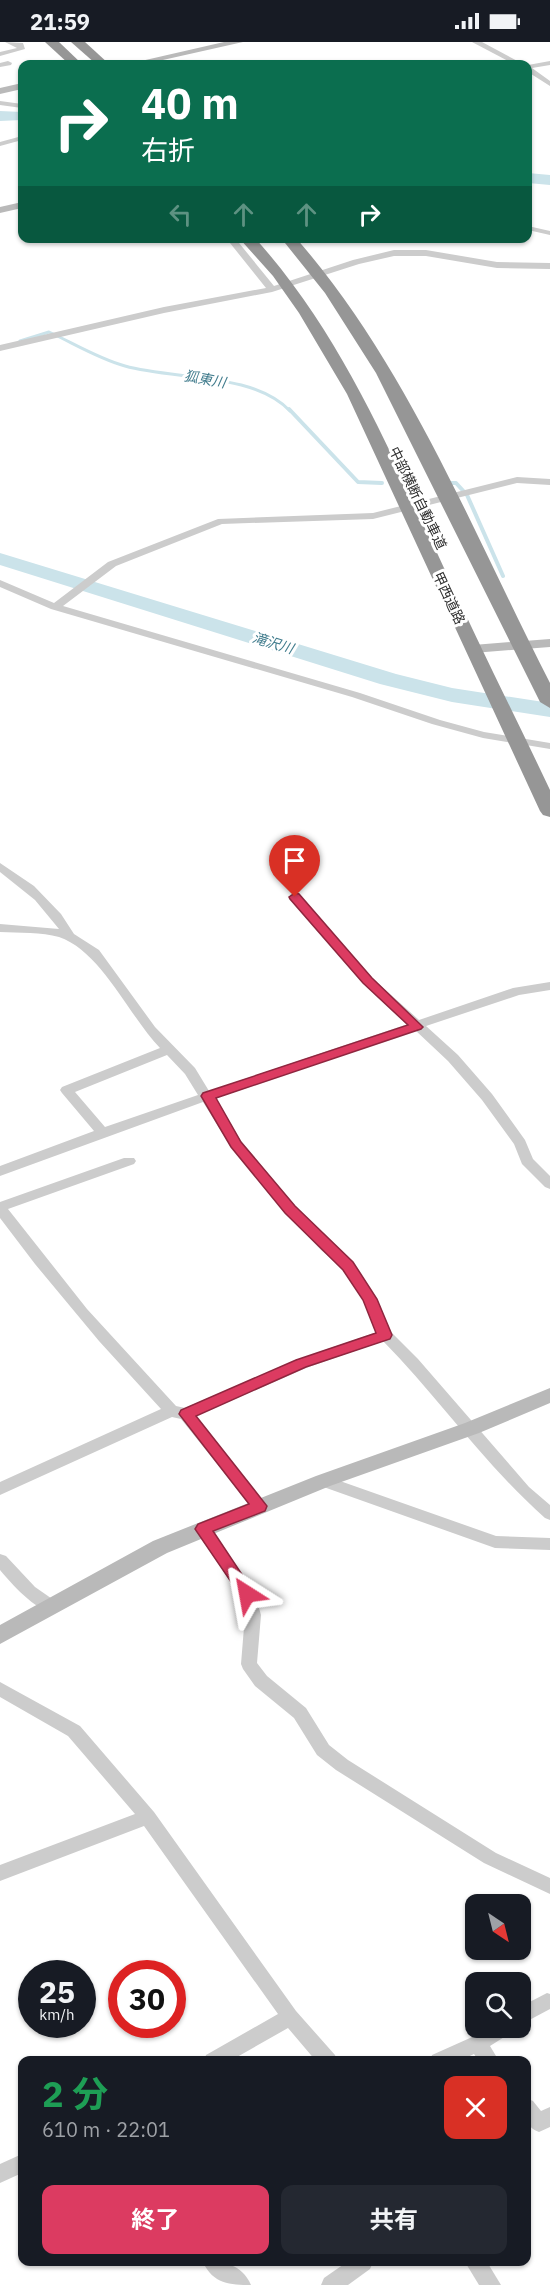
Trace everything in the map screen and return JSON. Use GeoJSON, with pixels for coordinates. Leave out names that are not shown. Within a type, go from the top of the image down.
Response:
{"type":"FeatureCollection","features":[{"type":"Feature","properties":{"kind":"highway"},"geometry":{"type":"LineString","coordinates":[[37,42],[57,60]]}},
{"type":"Feature","properties":{"kind":"highway"},"geometry":{"type":"LineString","coordinates":[[51,42],[71,60]]}},
{"type":"Feature","properties":{"kind":"highway"},"geometry":{"type":"LineString","coordinates":[[77,42],[94,60]]}},
{"type":"Feature","properties":{"kind":"highway","name":"甲西道路"},"geometry":{"type":"LineString","coordinates":[[249,243],[279,287],[321,337],[348,382],[550,811]]}},
{"type":"Feature","properties":{"kind":"highway","name":"中部横断自動車道"},"geometry":{"type":"LineString","coordinates":[[264,243],[299,286],[345,353],[550,773]]}},
{"type":"Feature","properties":{"kind":"highway"},"geometry":{"type":"LineString","coordinates":[[292,243],[320,274],[367,342],[452,495],[546,694]]}},
{"type":"Feature","properties":{"kind":"street"},"geometry":{"type":"LineString","coordinates":[[0,54],[21,49],[20,45],[9,42]]}},
{"type":"Feature","properties":{"kind":"street"},"geometry":{"type":"LineString","coordinates":[[152,60],[238,42]]}},
{"type":"Feature","properties":{"kind":"street"},"geometry":{"type":"LineString","coordinates":[[476,42],[511,60]]}},
{"type":"Feature","properties":{"kind":"street"},"geometry":{"type":"LineString","coordinates":[[532,67],[550,63]]}},
{"type":"Feature","properties":{"kind":"street"},"geometry":{"type":"LineString","coordinates":[[532,71],[550,84]]}},
{"type":"Feature","properties":{"kind":"street"},"geometry":{"type":"LineString","coordinates":[[0,91],[18,88]]}},
{"type":"Feature","properties":{"kind":"street"},"geometry":{"type":"LineString","coordinates":[[0,103],[18,105]]}},
{"type":"Feature","properties":{"kind":"street"},"geometry":{"type":"LineString","coordinates":[[0,144],[18,139]]}},
{"type":"Feature","properties":{"kind":"street"},"geometry":{"type":"LineString","coordinates":[[0,210],[18,206]]}},
{"type":"Feature","properties":{"kind":"street"},"geometry":{"type":"LineString","coordinates":[[532,229],[550,233]]}},
{"type":"Feature","properties":{"kind":"street"},"geometry":{"type":"LineString","coordinates":[[235,243],[279,287]]}},
{"type":"Feature","properties":{"kind":"street"},"geometry":{"type":"LineString","coordinates":[[0,348],[164,310],[219,301],[279,287],[356,262],[404,252],[426,253],[497,265],[550,266]]}},
{"type":"Feature","properties":{"kind":"street"},"geometry":{"type":"LineString","coordinates":[[58,604],[112,564],[221,520],[232,522],[373,516],[517,480],[550,482]]}},
{"type":"Feature","properties":{"kind":"street"},"geometry":{"type":"LineString","coordinates":[[0,583],[58,604],[356,695],[436,722],[514,734],[550,746]]}},
{"type":"Feature","properties":{"kind":"street"},"geometry":{"type":"LineString","coordinates":[[473,649],[550,643]]}},
{"type":"Feature","properties":{"kind":"street"},"geometry":{"type":"LineString","coordinates":[[0,867],[25,885],[50,910],[65,928],[69,937]]}},
{"type":"Feature","properties":{"kind":"street"},"geometry":{"type":"LineString","coordinates":[[295,897],[367,980],[453,1058],[487,1097],[519,1143],[527,1161],[550,1184]]}},
{"type":"Feature","properties":{"kind":"street"},"geometry":{"type":"LineString","coordinates":[[0,928],[34,929],[69,937],[95,953],[150,1030],[190,1071],[208,1096],[236,1144],[290,1209],[348,1266],[370,1299],[385,1335],[472,1428],[524,1491],[550,1514]]}},
{"type":"Feature","properties":{"kind":"street"},"geometry":{"type":"LineString","coordinates":[[0,1171],[208,1096],[417,1027],[517,991],[550,986]]}},
{"type":"Feature","properties":{"kind":"street"},"geometry":{"type":"LineString","coordinates":[[102,1133],[67,1090],[169,1049]]}},
{"type":"Feature","properties":{"kind":"street"},"geometry":{"type":"LineString","coordinates":[[129,1161],[0,1208],[32,1253],[100,1334],[171,1411]]}},
{"type":"Feature","properties":{"kind":"street"},"geometry":{"type":"LineString","coordinates":[[0,1489],[171,1411],[186,1414],[301,1364],[385,1335]]}},
{"type":"Feature","properties":{"kind":"street"},"geometry":{"type":"LineString","coordinates":[[0,1635],[111,1572],[203,1529],[323,1481],[472,1428],[550,1395]]}},
{"type":"Feature","properties":{"kind":"street"},"geometry":{"type":"LineString","coordinates":[[186,1414],[259,1506]]}},
{"type":"Feature","properties":{"kind":"street"},"geometry":{"type":"LineString","coordinates":[[323,1481],[495,1542],[550,1544]]}},
{"type":"Feature","properties":{"kind":"street"},"geometry":{"type":"LineString","coordinates":[[203,1529],[247,1594],[253,1615],[249,1664],[261,1681],[300,1713],[323,1750],[342,1765],[490,1858],[550,1886]]}},
{"type":"Feature","properties":{"kind":"street"},"geometry":{"type":"LineString","coordinates":[[0,1560],[29,1591],[52,1607]]}},
{"type":"Feature","properties":{"kind":"street"},"geometry":{"type":"LineString","coordinates":[[0,1689],[74,1731],[148,1817],[290,2017],[324,2056]]}},
{"type":"Feature","properties":{"kind":"street"},"geometry":{"type":"LineString","coordinates":[[0,1873],[148,1817]]}},
{"type":"Feature","properties":{"kind":"street"},"geometry":{"type":"LineString","coordinates":[[531,2010],[547,2001]]}},
{"type":"Feature","properties":{"kind":"street"},"geometry":{"type":"LineString","coordinates":[[222,2056],[290,2017]]}},
{"type":"Feature","properties":{"kind":"street"},"geometry":{"type":"LineString","coordinates":[[450,2056],[487,2038]]}},
{"type":"Feature","properties":{"kind":"street"},"geometry":{"type":"LineString","coordinates":[[477,2044],[486,2056]]}},
{"type":"Feature","properties":{"kind":"street"},"geometry":{"type":"LineString","coordinates":[[531,2113],[539,2123],[550,2116]]}},
{"type":"Feature","properties":{"kind":"street"},"geometry":{"type":"LineString","coordinates":[[0,2174],[18,2165]]}},
{"type":"Feature","properties":{"kind":"street"},"geometry":{"type":"LineString","coordinates":[[218,2266],[241,2285]]}},
{"type":"Feature","properties":{"kind":"street"},"geometry":{"type":"LineString","coordinates":[[331,2285],[357,2266]]}},
{"type":"Feature","properties":{"kind":"street"},"geometry":{"type":"LineString","coordinates":[[478,2266],[491,2285]]}},
{"type":"Feature","properties":{"kind":"waterway"},"geometry":{"type":"LineString","coordinates":[[0,116],[18,116]]}},
{"type":"Feature","properties":{"kind":"waterway"},"geometry":{"type":"LineString","coordinates":[[532,178],[550,180]]}},
{"type":"Feature","properties":{"kind":"waterway","name":"狐東川"},"geometry":{"type":"LineString","coordinates":[[20,341],[49,332],[96,355],[125,366],[212,379],[255,389],[274,398],[290,411]]}},
{"type":"Feature","properties":{"kind":"waterway","name":"狐東川"},"geometry":{"type":"LineString","coordinates":[[289,409],[358,482],[382,483]]}},
{"type":"Feature","properties":{"kind":"waterway","name":"狐東川"},"geometry":{"type":"LineString","coordinates":[[449,483],[456,483],[467,495],[503,576]]}},
{"type":"Feature","properties":{"kind":"waterway","name":"滝沢川"},"geometry":{"type":"LineString","coordinates":[[0,559],[388,679],[452,695],[550,710]]}},
{"type":"Feature","properties":{"kind":"route"},"geometry":{"type":"LineString","coordinates":[[247,1594],[203,1529],[259,1506],[186,1414],[301,1364],[385,1335],[370,1299],[348,1266],[326,1247],[290,1209],[236,1144],[208,1096],[417,1027],[367,980],[295,897]]}}]}
